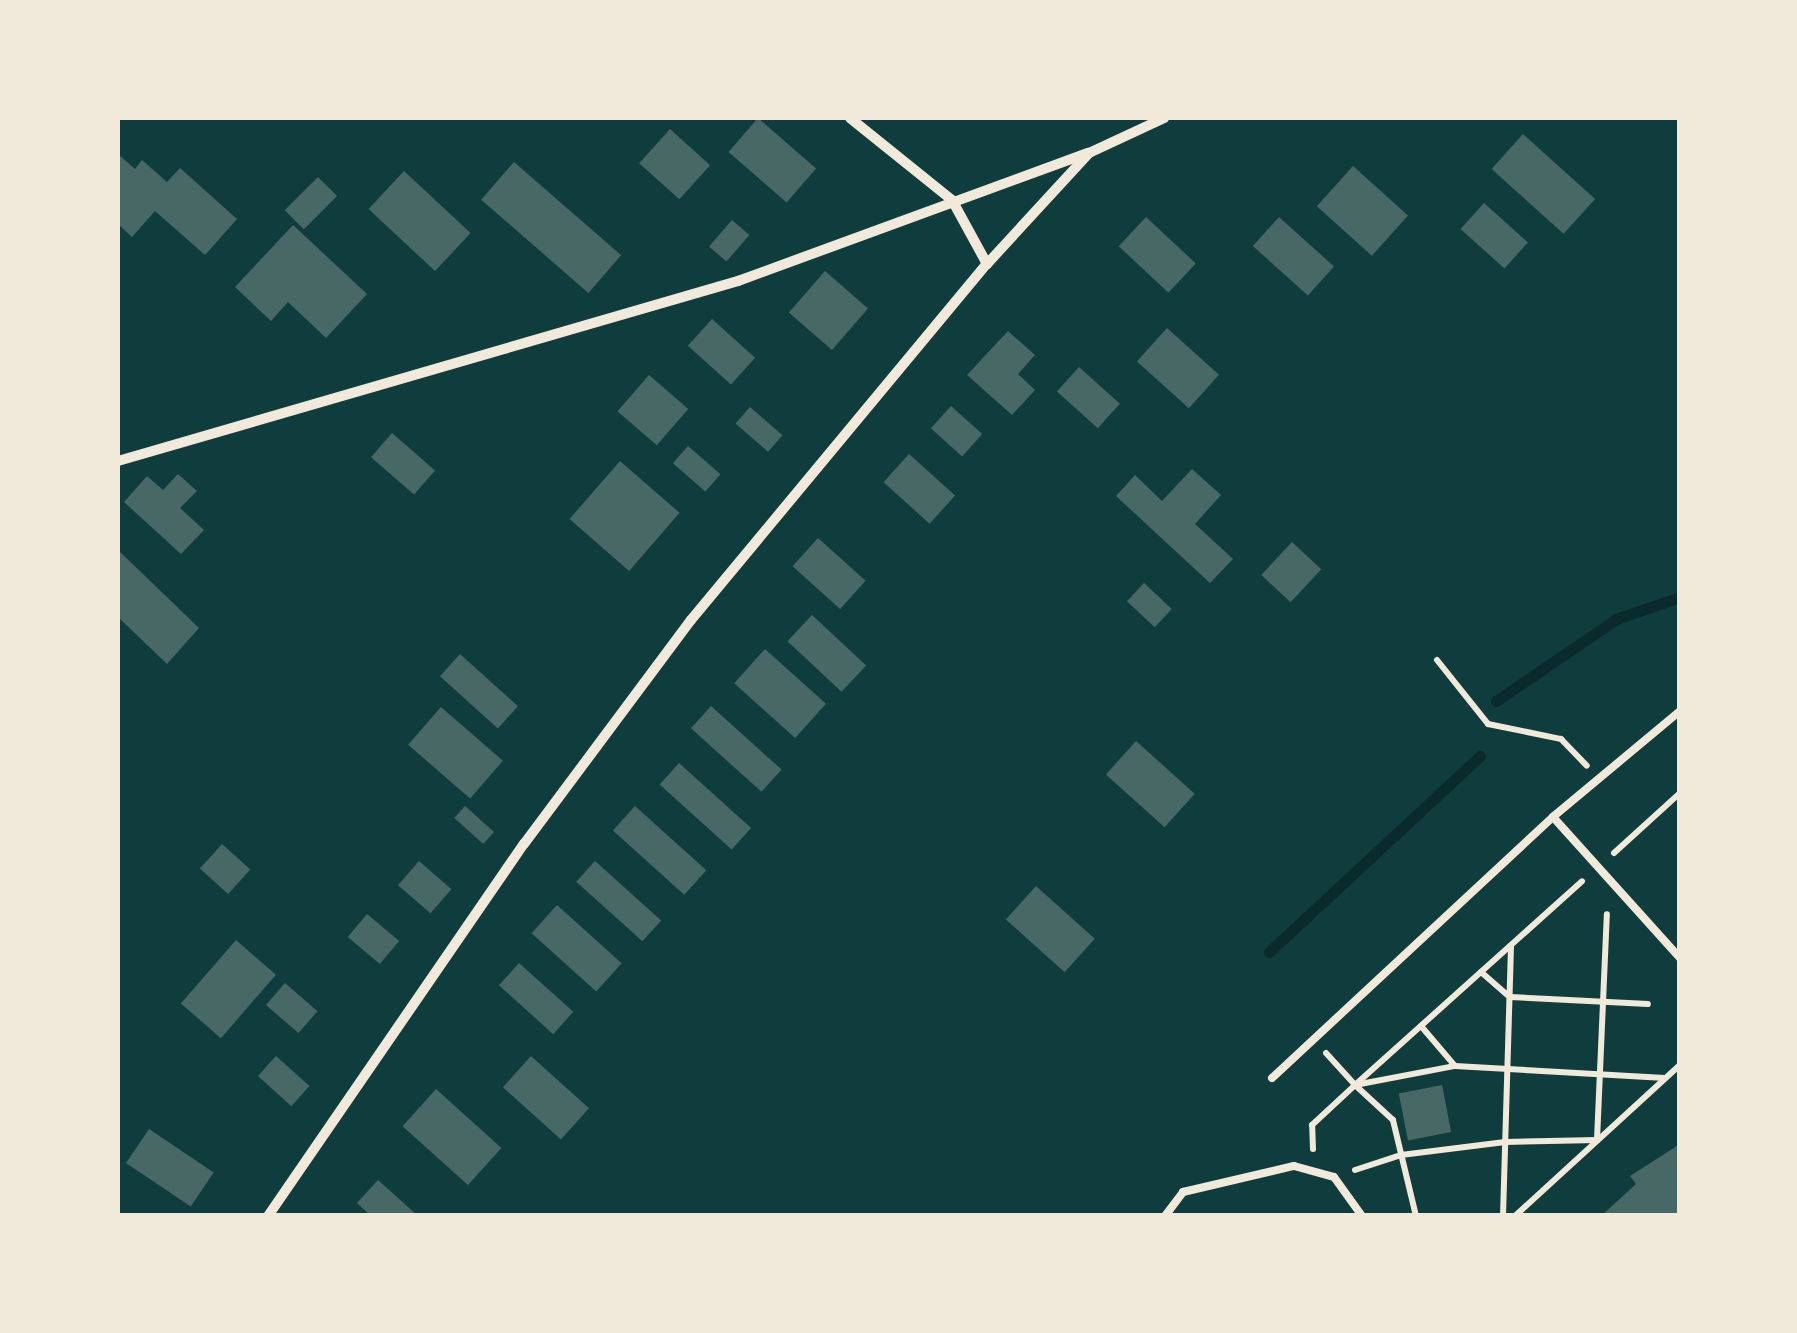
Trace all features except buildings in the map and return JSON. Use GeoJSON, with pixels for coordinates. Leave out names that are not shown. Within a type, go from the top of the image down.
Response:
{"type":"FeatureCollection","features":[{"type":"Feature","properties":{"kind":"street"},"geometry":{"type":"LineString","coordinates":[[850,118],[952,200],[987,264]]}},
{"type":"Feature","properties":{"kind":"street"},"geometry":{"type":"LineString","coordinates":[[118,461],[738,281],[1089,153],[1164,118]]}},
{"type":"Feature","properties":{"kind":"street"},"geometry":{"type":"LineString","coordinates":[[268,1216],[605,732],[987,264],[1089,153]]}},
{"type":"Feature","properties":{"kind":"lane"},"geometry":{"type":"LineString","coordinates":[[1272,1078],[1553,817],[1680,711]]}},
{"type":"Feature","properties":{"kind":"lane"},"geometry":{"type":"LineString","coordinates":[[1553,817],[1680,958]]}},
{"type":"Feature","properties":{"kind":"lane"},"geometry":{"type":"LineString","coordinates":[[1164,1216],[1183,1192],[1294,1166],[1313,1168],[1334,1177],[1362,1216]]}},
{"type":"Feature","properties":{"kind":"path"},"geometry":{"type":"LineString","coordinates":[[1436,660],[1488,724],[1561,738],[1598,778]]}},
{"type":"Feature","properties":{"kind":"path"},"geometry":{"type":"LineString","coordinates":[[1313,1168],[1312,1125],[1680,793]]}},
{"type":"Feature","properties":{"kind":"path"},"geometry":{"type":"LineString","coordinates":[[1580,883],[1590,894]]}},
{"type":"Feature","properties":{"kind":"path"},"geometry":{"type":"LineString","coordinates":[[1597,1140],[1610,916],[1600,906]]}},
{"type":"Feature","properties":{"kind":"path"},"geometry":{"type":"LineString","coordinates":[[1503,1216],[1511,945]]}},
{"type":"Feature","properties":{"kind":"path"},"geometry":{"type":"LineString","coordinates":[[1482,972],[1510,997],[1648,1004]]}},
{"type":"Feature","properties":{"kind":"path"},"geometry":{"type":"LineString","coordinates":[[1421,1026],[1455,1066]]}},
{"type":"Feature","properties":{"kind":"path"},"geometry":{"type":"LineString","coordinates":[[1314,1039],[1392,1120],[1416,1216]]}},
{"type":"Feature","properties":{"kind":"path"},"geometry":{"type":"LineString","coordinates":[[1515,1216],[1680,1065]]}},
{"type":"Feature","properties":{"kind":"path"},"geometry":{"type":"LineString","coordinates":[[1356,1086],[1455,1066],[1665,1078]]}},
{"type":"Feature","properties":{"kind":"path"},"geometry":{"type":"LineString","coordinates":[[1334,1177],[1401,1155],[1506,1142],[1597,1140]]}},
{"type":"Feature","properties":{"kind":"waterway"},"geometry":{"type":"LineString","coordinates":[[1496,701],[1616,619],[1680,597]]}},
{"type":"Feature","properties":{"kind":"waterway"},"geometry":{"type":"LineString","coordinates":[[1269,952],[1480,756]]}}]}
